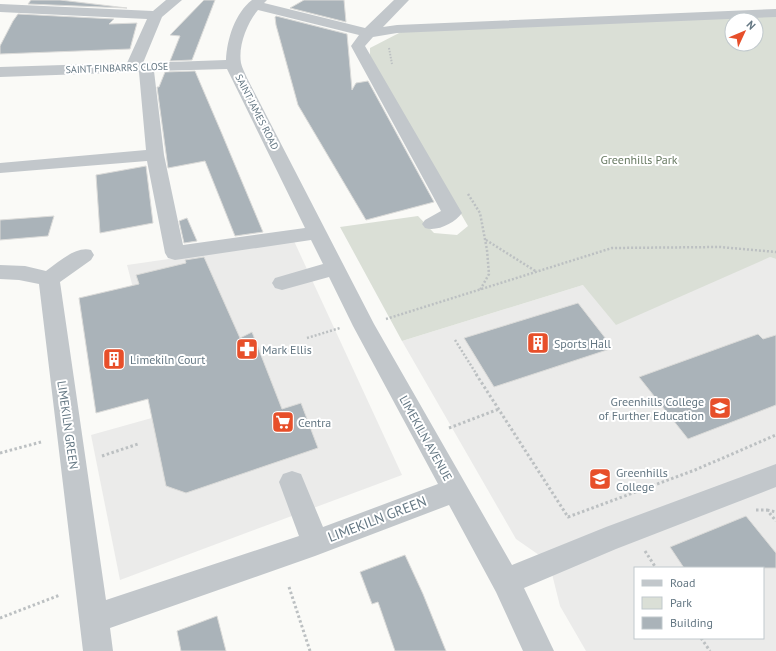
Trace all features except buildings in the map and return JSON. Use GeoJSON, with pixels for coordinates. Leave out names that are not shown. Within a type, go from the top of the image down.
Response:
{"type":"FeatureCollection","features":[{"type":"Feature","properties":{"kind":"street"},"geometry":{"type":"LineString","coordinates":[[175,0],[156,15],[140,67],[155,155],[175,253],[319,234]]}},
{"type":"Feature","properties":{"kind":"street"},"geometry":{"type":"LineString","coordinates":[[402,0],[368,33],[358,46],[452,213],[432,224]]}},
{"type":"Feature","properties":{"kind":"street"},"geometry":{"type":"LineString","coordinates":[[718,0],[728,12]]}},
{"type":"Feature","properties":{"kind":"street"},"geometry":{"type":"LineString","coordinates":[[257,3],[368,33],[397,29],[724,14]]}},
{"type":"Feature","properties":{"kind":"street","name":"SAINT JAMES ROAD"},"geometry":{"type":"LineString","coordinates":[[257,3],[244,18],[238,35],[233,64],[319,234]]}},
{"type":"Feature","properties":{"kind":"street"},"geometry":{"type":"LineString","coordinates":[[0,8],[156,15]]}},
{"type":"Feature","properties":{"kind":"street"},"geometry":{"type":"LineString","coordinates":[[764,13],[776,13]]}},
{"type":"Feature","properties":{"kind":"street","name":"SAINT FINBARRS CLOSE"},"geometry":{"type":"LineString","coordinates":[[0,72],[233,64]]}},
{"type":"Feature","properties":{"kind":"street"},"geometry":{"type":"LineString","coordinates":[[0,168],[155,155]]}},
{"type":"Feature","properties":{"kind":"street","name":"LIMEKILN AVENUE"},"geometry":{"type":"LineString","coordinates":[[319,234],[364,326],[506,582],[539,651]]}},
{"type":"Feature","properties":{"kind":"street"},"geometry":{"type":"LineString","coordinates":[[0,272],[31,273],[49,279],[84,255]]}},
{"type":"Feature","properties":{"kind":"street"},"geometry":{"type":"LineString","coordinates":[[282,283],[336,268]]}},
{"type":"Feature","properties":{"kind":"street","name":"LIMEKILN GREEN"},"geometry":{"type":"LineString","coordinates":[[49,279],[98,651]]}},
{"type":"Feature","properties":{"kind":"street"},"geometry":{"type":"LineString","coordinates":[[506,582],[549,562],[717,499],[776,475]]}},
{"type":"Feature","properties":{"kind":"street"},"geometry":{"type":"LineString","coordinates":[[292,482],[315,543]]}},
{"type":"Feature","properties":{"kind":"street","name":"LIMEKILN GREEN"},"geometry":{"type":"LineString","coordinates":[[94,619],[315,543],[432,498],[455,491]]}},
{"type":"Feature","properties":{"kind":"path"},"geometry":{"type":"LineString","coordinates":[[485,239],[537,272]]}},
{"type":"Feature","properties":{"kind":"path"},"geometry":{"type":"LineString","coordinates":[[382,321],[612,248],[720,247],[776,252]]}},
{"type":"Feature","properties":{"kind":"path"},"geometry":{"type":"LineString","coordinates":[[307,338],[343,327]]}},
{"type":"Feature","properties":{"kind":"path"},"geometry":{"type":"LineString","coordinates":[[455,340],[568,517],[695,470],[776,435]]}},
{"type":"Feature","properties":{"kind":"path"},"geometry":{"type":"LineString","coordinates":[[444,430],[499,408]]}},
{"type":"Feature","properties":{"kind":"path"},"geometry":{"type":"LineString","coordinates":[[0,453],[41,442]]}},
{"type":"Feature","properties":{"kind":"path"},"geometry":{"type":"LineString","coordinates":[[102,456],[138,444]]}},
{"type":"Feature","properties":{"kind":"path"},"geometry":{"type":"LineString","coordinates":[[767,510],[776,512]]}},
{"type":"Feature","properties":{"kind":"path"},"geometry":{"type":"LineString","coordinates":[[289,587],[310,651]]}},
{"type":"Feature","properties":{"kind":"path"},"geometry":{"type":"LineString","coordinates":[[0,618],[60,595]]}},
{"type":"Feature","properties":{"kind":"path"},"geometry":{"type":"LineString","coordinates":[[702,639],[710,651]]}},
{"type":"Feature","properties":{"kind":"shaded area"},"geometry":{"type":"Polygon","coordinates":[[[294,241],[402,475],[120,580],[91,435],[166,414],[127,265],[294,241]]]}},
{"type":"Feature","properties":{"kind":"shaded area","name":"Greenhills College"},"geometry":{"type":"Polygon","coordinates":[[[770,257],[776,259],[776,651],[586,651],[560,606],[549,562],[516,539],[402,341],[583,285],[770,257]]]}},
{"type":"Feature","properties":{"kind":"green space","name":"Greenhills Park"},"geometry":{"type":"Polygon","coordinates":[[[776,16],[776,259],[770,257],[616,325],[583,285],[402,341],[340,227],[418,216],[434,233],[457,235],[468,226],[370,58],[370,48],[401,32],[724,18],[724,52],[764,52],[764,17],[776,16]]]}},
{"type":"Feature","properties":{"kind":"place","name":"Sports Hall"},"geometry":{"type":"Point","coordinates":[538,343]}},
{"type":"Feature","properties":{"kind":"place","name":"Mark Ellis"},"geometry":{"type":"Point","coordinates":[247,349]}},
{"type":"Feature","properties":{"kind":"place","name":"Limekiln Court"},"geometry":{"type":"Point","coordinates":[114,359]}},
{"type":"Feature","properties":{"kind":"place","name":"Greenhills College of Further Education"},"geometry":{"type":"Point","coordinates":[720,408]}},
{"type":"Feature","properties":{"kind":"place","name":"Centra"},"geometry":{"type":"Point","coordinates":[283,422]}},
{"type":"Feature","properties":{"kind":"place","name":"Greenhills College"},"geometry":{"type":"Point","coordinates":[600,479]}}]}
